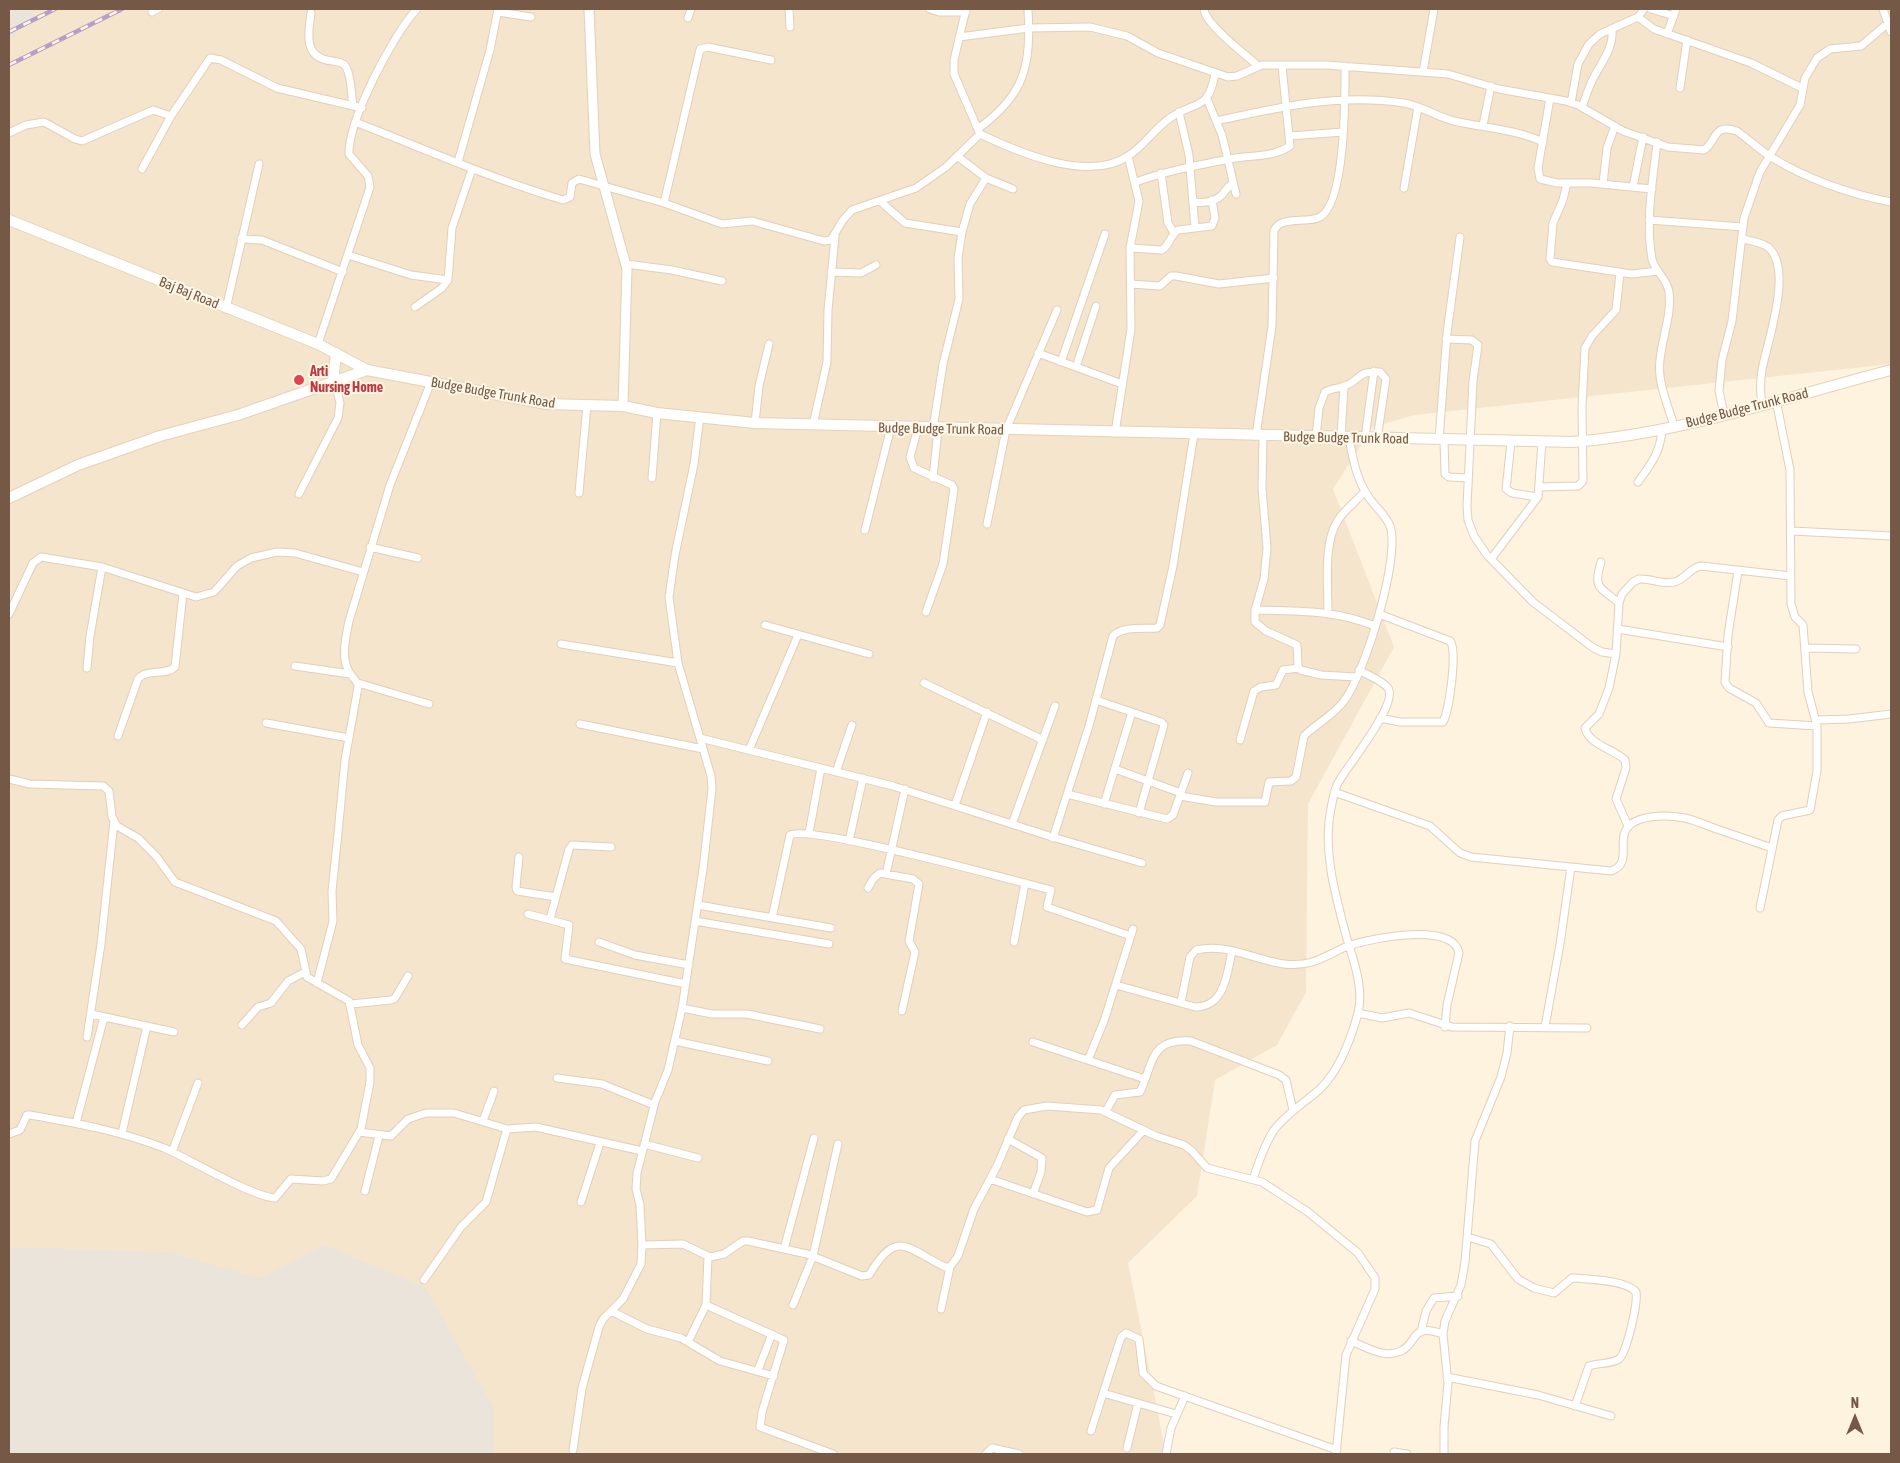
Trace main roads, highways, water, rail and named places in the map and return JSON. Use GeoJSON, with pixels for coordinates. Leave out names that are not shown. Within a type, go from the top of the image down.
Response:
{"type":"FeatureCollection","features":[{"type":"Feature","properties":{"kind":"main road","name":"Baj Baj Road"},"geometry":{"type":"LineString","coordinates":[[9,220],[226,309],[318,344],[367,370]]}},
{"type":"Feature","properties":{"kind":"main road"},"geometry":{"type":"LineString","coordinates":[[334,382],[336,353]]}},
{"type":"Feature","properties":{"kind":"main road"},"geometry":{"type":"LineString","coordinates":[[9,498],[78,465],[160,436],[238,415],[367,370]]}},
{"type":"Feature","properties":{"kind":"main road","name":"Budge Budge Trunk Road"},"geometry":{"type":"LineString","coordinates":[[367,370],[547,404],[622,406],[657,412],[755,423],[935,429],[1542,442],[1583,441],[1674,426],[1891,370]]}},
{"type":"Feature","properties":{"kind":"railway"},"geometry":{"type":"LineString","coordinates":[[9,32],[55,9]]}},
{"type":"Feature","properties":{"kind":"railway"},"geometry":{"type":"LineString","coordinates":[[9,65],[122,9]]}},
{"type":"Feature","properties":{"kind":"place","name":"Arti Nursing Home"},"geometry":{"type":"Point","coordinates":[299,380]}}]}
